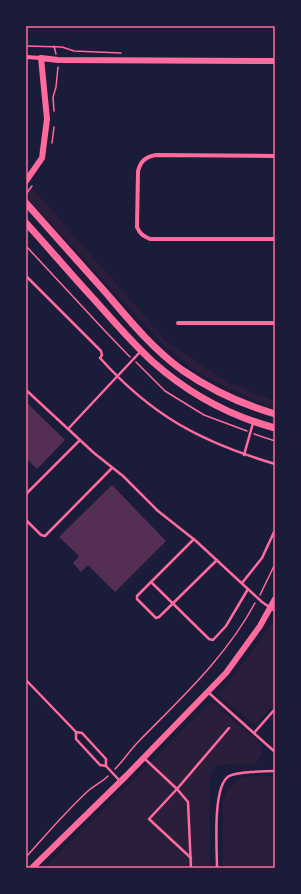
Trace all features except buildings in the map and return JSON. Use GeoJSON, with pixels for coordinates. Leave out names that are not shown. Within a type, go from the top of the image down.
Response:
{"type":"FeatureCollection","features":[{"type":"Feature","properties":{"kind":"main road"},"geometry":{"type":"LineString","coordinates":[[26,203],[123,313],[162,353],[181,368],[216,391],[237,402],[275,414]]}},
{"type":"Feature","properties":{"kind":"main road"},"geometry":{"type":"LineString","coordinates":[[26,223],[117,325],[153,362],[178,382],[206,401],[239,417],[275,428]]}},
{"type":"Feature","properties":{"kind":"street"},"geometry":{"type":"LineString","coordinates":[[26,57],[66,60],[275,61]]}},
{"type":"Feature","properties":{"kind":"street"},"geometry":{"type":"LineString","coordinates":[[26,181],[42,158],[47,119],[41,58]]}},
{"type":"Feature","properties":{"kind":"street"},"geometry":{"type":"LineString","coordinates":[[275,156],[156,155],[144,159],[140,164],[138,171],[137,227],[139,232],[144,237],[150,239],[275,239]]}},
{"type":"Feature","properties":{"kind":"street"},"geometry":{"type":"LineString","coordinates":[[178,323],[275,323]]}},
{"type":"Feature","properties":{"kind":"street"},"geometry":{"type":"LineString","coordinates":[[32,868],[208,693],[233,665],[273,610],[275,599]]}},
{"type":"Feature","properties":{"kind":"lane"},"geometry":{"type":"LineString","coordinates":[[26,276],[101,352],[102,355],[100,358],[117,377],[158,412],[183,428],[207,440],[244,455],[275,464]]}},
{"type":"Feature","properties":{"kind":"lane"},"geometry":{"type":"LineString","coordinates":[[68,429],[142,350]]}},
{"type":"Feature","properties":{"kind":"lane"},"geometry":{"type":"LineString","coordinates":[[26,390],[80,440],[123,476],[158,512],[194,539],[273,610]]}},
{"type":"Feature","properties":{"kind":"lane"},"geometry":{"type":"LineString","coordinates":[[244,455],[254,422]]}},
{"type":"Feature","properties":{"kind":"lane"},"geometry":{"type":"LineString","coordinates":[[26,494],[80,440]]}},
{"type":"Feature","properties":{"kind":"lane"},"geometry":{"type":"LineString","coordinates":[[26,520],[41,535],[45,536],[112,468]]}},
{"type":"Feature","properties":{"kind":"lane"},"geometry":{"type":"LineString","coordinates":[[242,583],[262,558],[275,530]]}},
{"type":"Feature","properties":{"kind":"lane"},"geometry":{"type":"LineString","coordinates":[[194,539],[137,596],[136,599],[156,618],[160,617],[217,560]]}},
{"type":"Feature","properties":{"kind":"lane"},"geometry":{"type":"LineString","coordinates":[[151,582],[209,639],[213,640],[226,626],[248,589]]}},
{"type":"Feature","properties":{"kind":"lane"},"geometry":{"type":"LineString","coordinates":[[26,680],[76,732],[82,733],[106,759],[106,766]]}},
{"type":"Feature","properties":{"kind":"lane"},"geometry":{"type":"LineString","coordinates":[[208,693],[275,752]]}},
{"type":"Feature","properties":{"kind":"lane"},"geometry":{"type":"LineString","coordinates":[[254,733],[275,709]]}},
{"type":"Feature","properties":{"kind":"lane"},"geometry":{"type":"LineString","coordinates":[[191,858],[149,819],[177,789],[229,728]]}},
{"type":"Feature","properties":{"kind":"lane"},"geometry":{"type":"LineString","coordinates":[[76,732],[76,739],[100,765],[106,766],[120,782]]}},
{"type":"Feature","properties":{"kind":"lane"},"geometry":{"type":"LineString","coordinates":[[144,758],[177,789],[188,802],[191,868]]}},
{"type":"Feature","properties":{"kind":"lane"},"geometry":{"type":"LineString","coordinates":[[217,868],[217,805],[221,785],[229,776],[254,772],[275,771]]}},
{"type":"Feature","properties":{"kind":"path"},"geometry":{"type":"LineString","coordinates":[[26,46],[62,47],[74,51],[124,53]]}},
{"type":"Feature","properties":{"kind":"path"},"geometry":{"type":"LineString","coordinates":[[121,762],[134,746],[200,680],[218,659],[235,637],[258,598],[275,564]]}},
{"type":"Feature","properties":{"kind":"path"},"geometry":{"type":"LineString","coordinates":[[26,856],[89,790],[102,782]]}},
{"type":"Feature","properties":{"kind":"shaded area"},"geometry":{"type":"Polygon","coordinates":[[[30,185],[167,342],[228,382],[275,401],[275,407],[265,405],[212,381],[190,367],[165,346],[29,200],[26,191],[30,185]]]}},
{"type":"Feature","properties":{"kind":"shaded area"},"geometry":{"type":"Polygon","coordinates":[[[275,618],[275,704],[255,725],[218,695],[252,652],[275,618]]]}},
{"type":"Feature","properties":{"kind":"shaded area"},"geometry":{"type":"Polygon","coordinates":[[[211,702],[257,740],[262,750],[258,759],[254,763],[223,764],[213,769],[211,773],[209,778],[210,868],[44,868],[211,702]]]}},
{"type":"Feature","properties":{"kind":"shaded area"},"geometry":{"type":"Polygon","coordinates":[[[254,776],[275,776],[275,868],[223,868],[223,801],[225,795],[231,786],[238,780],[254,776]]]}}]}
